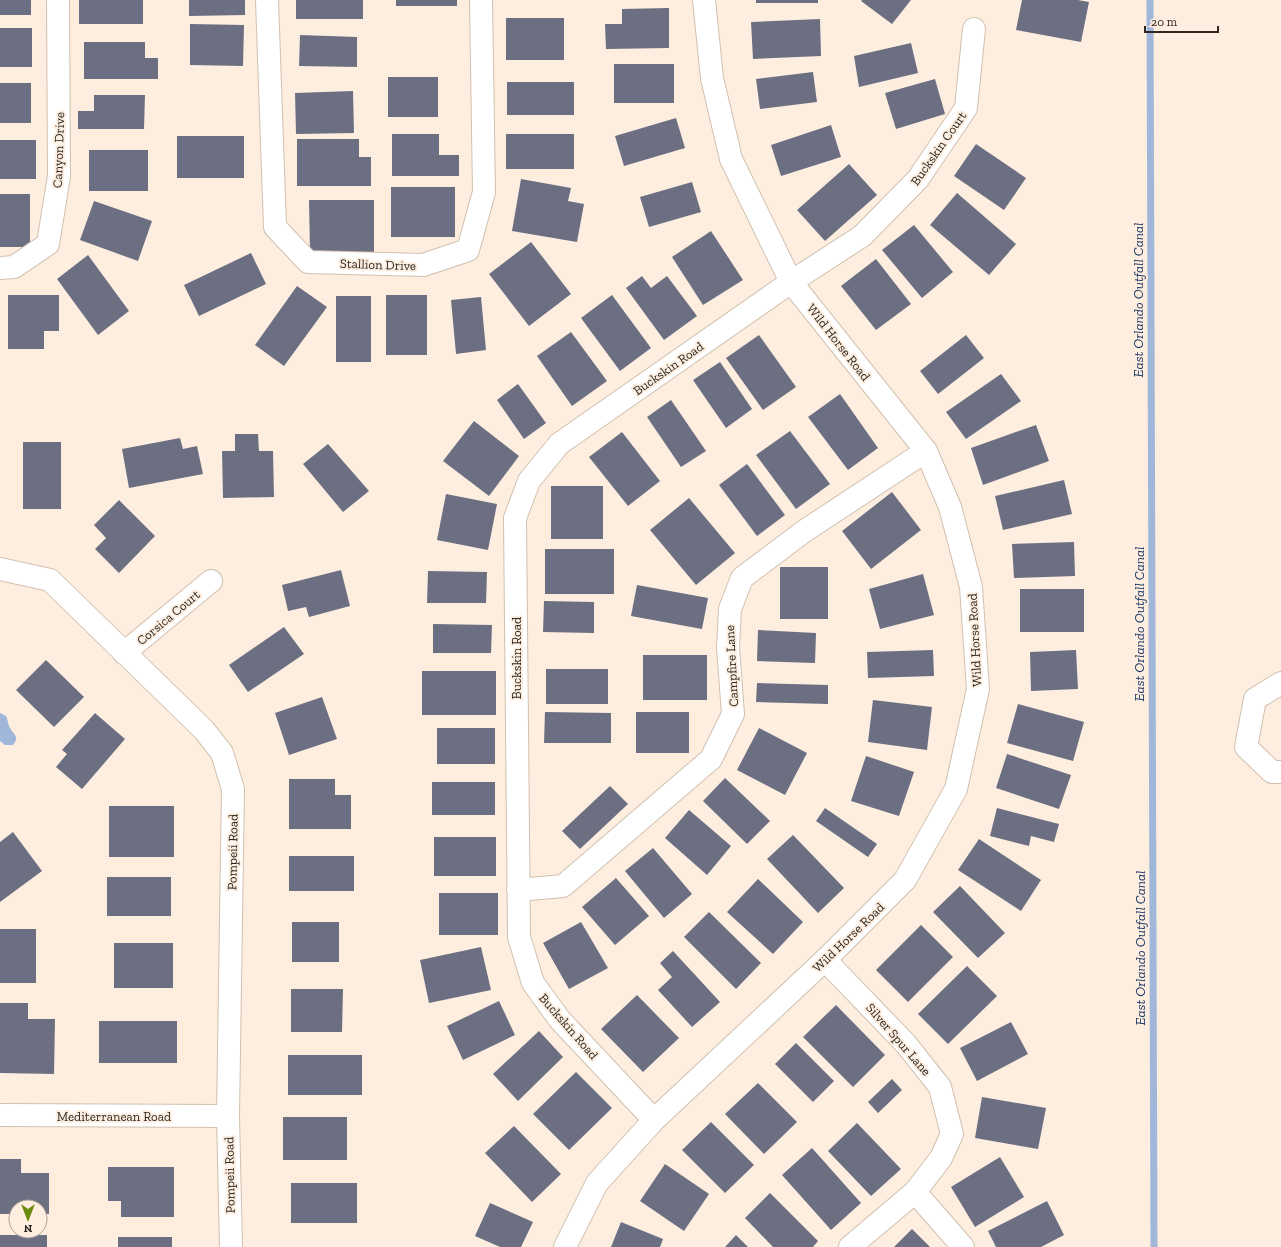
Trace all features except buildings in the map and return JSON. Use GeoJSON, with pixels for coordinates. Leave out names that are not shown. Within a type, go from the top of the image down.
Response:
{"type":"FeatureCollection","features":[{"type":"Feature","properties":{"kind":"street","name":"Canyon Drive"},"geometry":{"type":"LineString","coordinates":[[0,268],[14,267],[48,244],[59,176],[58,0]]}},
{"type":"Feature","properties":{"kind":"street","name":"Stallion Drive"},"geometry":{"type":"LineString","coordinates":[[267,0],[275,227],[308,262],[423,265],[468,250],[484,192],[481,0]]}},
{"type":"Feature","properties":{"kind":"street","name":"Wild Horse Road"},"geometry":{"type":"LineString","coordinates":[[565,1247],[597,1183],[654,1120],[825,960],[905,880],[956,789],[978,689],[971,587],[950,507],[926,451],[791,282],[731,159],[712,78],[704,0]]}},
{"type":"Feature","properties":{"kind":"street","name":"Buckskin Court"},"geometry":{"type":"LineString","coordinates":[[791,282],[862,236],[918,179],[966,108],[974,29]]}},
{"type":"Feature","properties":{"kind":"street","name":"Buckskin Road"},"geometry":{"type":"LineString","coordinates":[[654,1120],[560,1020],[533,983],[519,937],[515,518],[529,481],[560,444],[791,282]]}},
{"type":"Feature","properties":{"kind":"street","name":"Campfire Lane"},"geometry":{"type":"LineString","coordinates":[[518,890],[563,886],[711,759],[733,714],[728,648],[730,610],[742,578],[803,532],[926,451]]}},
{"type":"Feature","properties":{"kind":"street","name":"Pompeii Road"},"geometry":{"type":"LineString","coordinates":[[0,569],[50,580],[204,730],[222,753],[233,789],[228,1116],[231,1247]]}},
{"type":"Feature","properties":{"kind":"street","name":"Corsica Court"},"geometry":{"type":"LineString","coordinates":[[124,653],[211,581]]}},
{"type":"Feature","properties":{"kind":"street"},"geometry":{"type":"LineString","coordinates":[[1281,684],[1255,699],[1246,746],[1272,772],[1281,772]]}},
{"type":"Feature","properties":{"kind":"street","name":"Silver Spur Lane"},"geometry":{"type":"LineString","coordinates":[[825,960],[906,1044],[940,1087],[952,1134],[941,1158],[914,1192],[850,1247]]}},
{"type":"Feature","properties":{"kind":"street","name":"Mediterranean Road"},"geometry":{"type":"LineString","coordinates":[[0,1115],[228,1116]]}},
{"type":"Feature","properties":{"kind":"street"},"geometry":{"type":"LineString","coordinates":[[914,1192],[963,1247]]}},
{"type":"Feature","properties":{"kind":"water"},"geometry":{"type":"Polygon","coordinates":[[[0,713],[6,716],[9,727],[16,736],[16,740],[13,745],[5,745],[0,741],[0,713]]]}},
{"type":"Feature","properties":{"kind":"waterway","name":"East Orlando Outfall Canal"},"geometry":{"type":"LineString","coordinates":[[1150,0],[1154,1247]]}}]}
